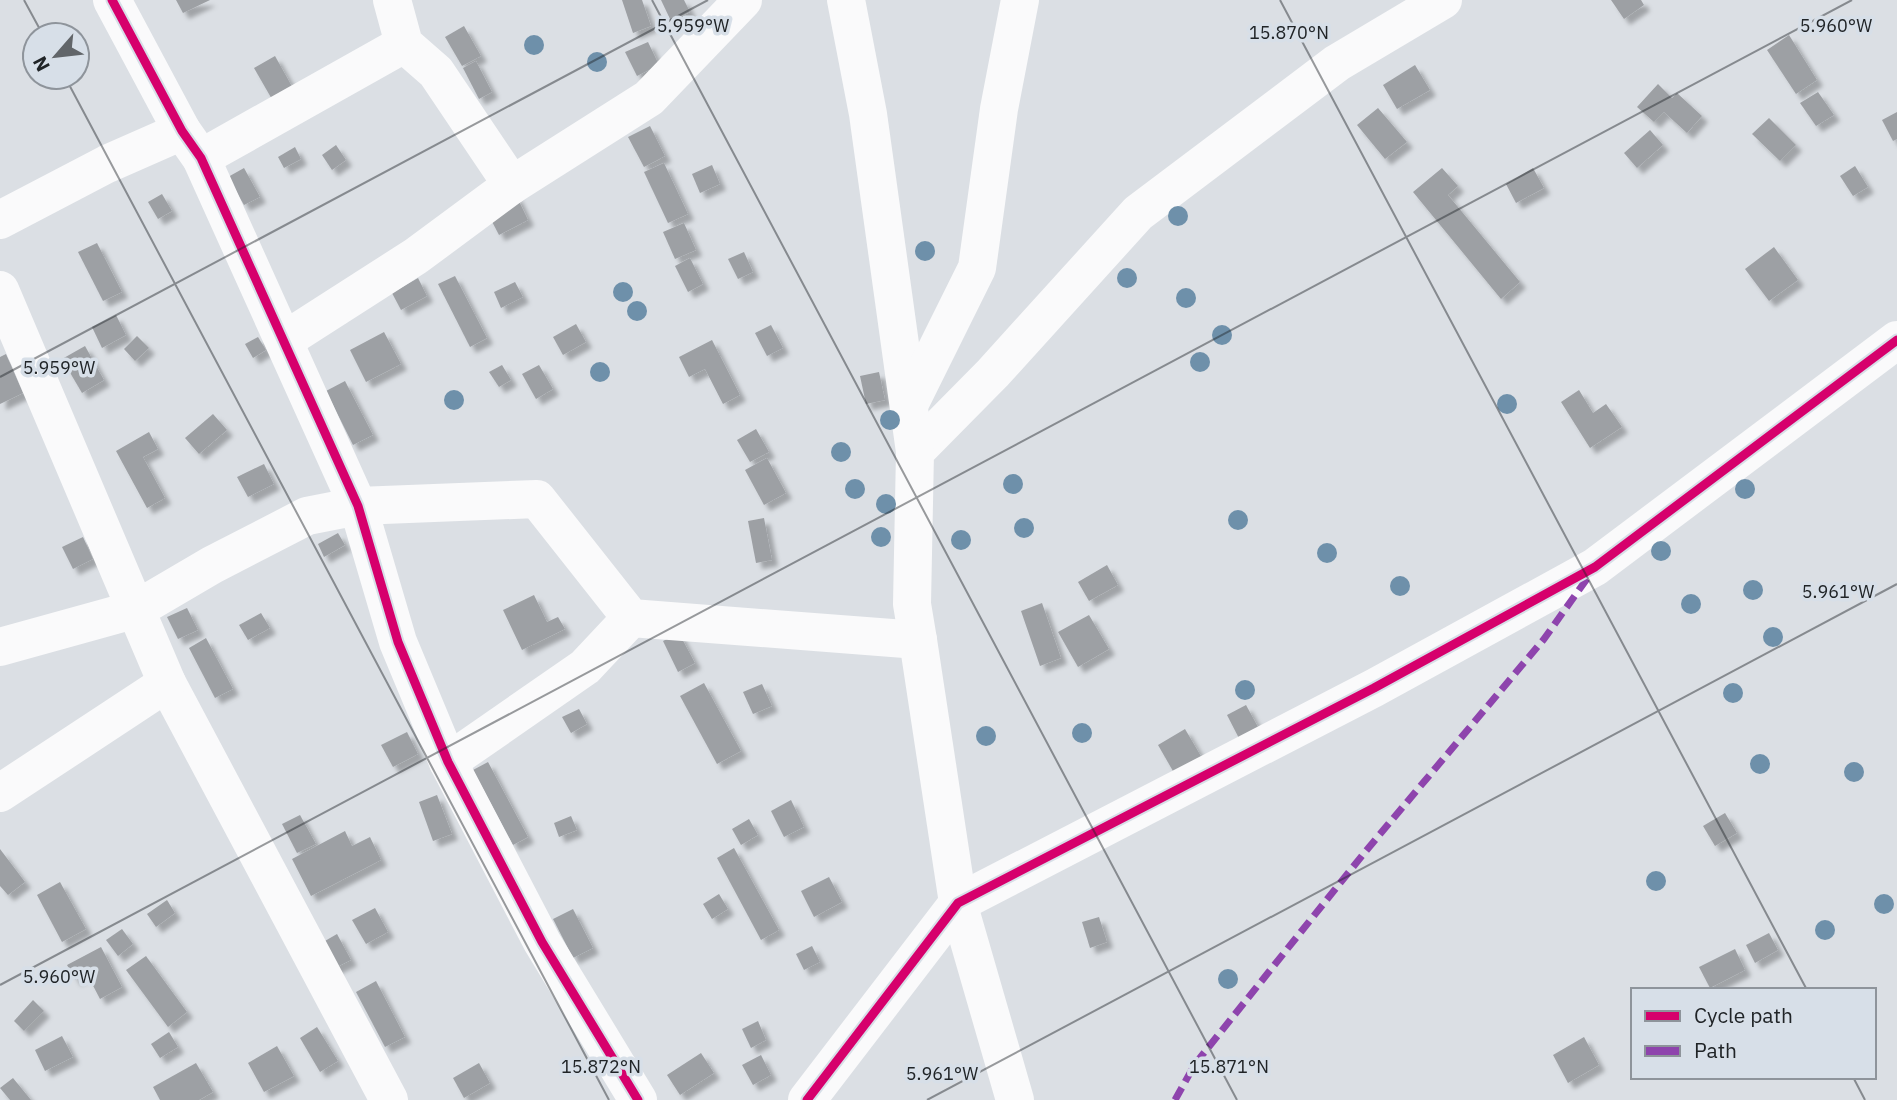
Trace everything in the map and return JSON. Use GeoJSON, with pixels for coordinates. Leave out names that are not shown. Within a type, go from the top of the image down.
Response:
{"type":"FeatureCollection","features":[{"type":"Feature","properties":{"kind":"street"},"geometry":{"type":"LineString","coordinates":[[112,0],[192,145],[285,340],[358,506],[398,642],[448,762],[542,942],[638,1100]]}},
{"type":"Feature","properties":{"kind":"street"},"geometry":{"type":"LineString","coordinates":[[392,0],[404,44],[436,72],[512,185]]}},
{"type":"Feature","properties":{"kind":"street"},"geometry":{"type":"LineString","coordinates":[[285,340],[416,256],[512,185],[649,98],[743,0]]}},
{"type":"Feature","properties":{"kind":"street"},"geometry":{"type":"LineString","coordinates":[[846,0],[869,114],[915,452],[912,604],[958,903],[1015,1100]]}},
{"type":"Feature","properties":{"kind":"street"},"geometry":{"type":"LineString","coordinates":[[909,405],[977,268],[999,109],[1020,0]]}},
{"type":"Feature","properties":{"kind":"street"},"geometry":{"type":"LineString","coordinates":[[915,452],[993,373],[1139,213],[1337,63],[1443,0]]}},
{"type":"Feature","properties":{"kind":"street"},"geometry":{"type":"LineString","coordinates":[[0,220],[107,164],[192,145],[404,44]]}},
{"type":"Feature","properties":{"kind":"street"},"geometry":{"type":"LineString","coordinates":[[0,290],[167,683],[388,1100]]}},
{"type":"Feature","properties":{"kind":"street"},"geometry":{"type":"LineString","coordinates":[[807,1100],[958,903],[1361,694],[1595,567],[1897,341]]}},
{"type":"Feature","properties":{"kind":"street"},"geometry":{"type":"LineString","coordinates":[[0,647],[137,609],[212,565],[307,516],[358,506],[537,499],[631,618],[918,640]]}},
{"type":"Feature","properties":{"kind":"street"},"geometry":{"type":"LineString","coordinates":[[448,762],[585,667],[631,618]]}},
{"type":"Feature","properties":{"kind":"street"},"geometry":{"type":"LineString","coordinates":[[0,793],[46,760],[167,683]]}},
{"type":"Feature","properties":{"kind":"building"},"geometry":{"type":"Polygon","coordinates":[[[176,0],[210,0],[183,13],[176,0]]]}},
{"type":"Feature","properties":{"kind":"building"},"geometry":{"type":"Polygon","coordinates":[[[622,0],[642,0],[651,26],[633,33],[622,0]]]}},
{"type":"Feature","properties":{"kind":"building"},"geometry":{"type":"Polygon","coordinates":[[[661,0],[684,0],[690,12],[671,21],[661,0]]]}},
{"type":"Feature","properties":{"kind":"building"},"geometry":{"type":"Polygon","coordinates":[[[1611,0],[1641,0],[1644,5],[1624,19],[1611,0]]]}},
{"type":"Feature","properties":{"kind":"building"},"geometry":{"type":"Polygon","coordinates":[[[464,26],[481,56],[462,66],[445,37],[464,26]]]}},
{"type":"Feature","properties":{"kind":"building"},"geometry":{"type":"Polygon","coordinates":[[[1789,35],[1817,80],[1796,94],[1767,50],[1789,35]]]}},
{"type":"Feature","properties":{"kind":"building"},"geometry":{"type":"Polygon","coordinates":[[[648,42],[659,65],[637,76],[625,52],[648,42]]]}},
{"type":"Feature","properties":{"kind":"building"},"geometry":{"type":"Polygon","coordinates":[[[275,56],[294,90],[273,101],[254,68],[275,56]]]}},
{"type":"Feature","properties":{"kind":"building"},"geometry":{"type":"Polygon","coordinates":[[[476,61],[492,92],[479,99],[463,68],[476,61]]]}},
{"type":"Feature","properties":{"kind":"building"},"geometry":{"type":"Polygon","coordinates":[[[1415,65],[1430,90],[1397,109],[1383,85],[1415,65]]]}},
{"type":"Feature","properties":{"kind":"building"},"geometry":{"type":"Polygon","coordinates":[[[1658,84],[1672,98],[1677,93],[1702,116],[1687,133],[1664,112],[1654,122],[1637,107],[1658,84]]]}},
{"type":"Feature","properties":{"kind":"building"},"geometry":{"type":"Polygon","coordinates":[[[1818,92],[1834,115],[1816,126],[1800,103],[1818,92]]]}},
{"type":"Feature","properties":{"kind":"building"},"geometry":{"type":"Polygon","coordinates":[[[1378,108],[1407,142],[1385,159],[1357,125],[1378,108]]]}},
{"type":"Feature","properties":{"kind":"building"},"geometry":{"type":"Polygon","coordinates":[[[1897,112],[1897,139],[1893,141],[1882,120],[1897,112]]]}},
{"type":"Feature","properties":{"kind":"building"},"geometry":{"type":"Polygon","coordinates":[[[1769,118],[1796,145],[1780,161],[1752,134],[1769,118]]]}},
{"type":"Feature","properties":{"kind":"building"},"geometry":{"type":"Polygon","coordinates":[[[650,126],[665,156],[644,167],[628,137],[650,126]]]}},
{"type":"Feature","properties":{"kind":"building"},"geometry":{"type":"Polygon","coordinates":[[[1650,130],[1663,145],[1637,168],[1624,153],[1650,130]]]}},
{"type":"Feature","properties":{"kind":"building"},"geometry":{"type":"Polygon","coordinates":[[[336,145],[346,160],[332,170],[322,155],[336,145]]]}},
{"type":"Feature","properties":{"kind":"building"},"geometry":{"type":"Polygon","coordinates":[[[295,147],[301,159],[284,168],[278,157],[295,147]]]}},
{"type":"Feature","properties":{"kind":"building"},"geometry":{"type":"Polygon","coordinates":[[[664,163],[688,214],[668,223],[644,172],[664,163]]]}},
{"type":"Feature","properties":{"kind":"building"},"geometry":{"type":"Polygon","coordinates":[[[712,165],[720,184],[700,193],[692,174],[712,165]]]}},
{"type":"Feature","properties":{"kind":"building"},"geometry":{"type":"Polygon","coordinates":[[[1855,166],[1868,187],[1853,196],[1840,176],[1855,166]]]}},
{"type":"Feature","properties":{"kind":"building"},"geometry":{"type":"Polygon","coordinates":[[[244,168],[260,197],[244,205],[228,177],[244,168]]]}},
{"type":"Feature","properties":{"kind":"building"},"geometry":{"type":"Polygon","coordinates":[[[1442,168],[1458,186],[1448,195],[1520,282],[1501,299],[1413,192],[1442,168]]]}},
{"type":"Feature","properties":{"kind":"building"},"geometry":{"type":"Polygon","coordinates":[[[1533,168],[1544,188],[1516,203],[1506,184],[1533,168]]]}},
{"type":"Feature","properties":{"kind":"building"},"geometry":{"type":"Polygon","coordinates":[[[162,194],[172,211],[158,219],[148,202],[162,194]]]}},
{"type":"Feature","properties":{"kind":"building"},"geometry":{"type":"Polygon","coordinates":[[[516,195],[528,220],[499,235],[486,210],[516,195]]]}},
{"type":"Feature","properties":{"kind":"building"},"geometry":{"type":"Polygon","coordinates":[[[684,223],[696,250],[675,259],[663,232],[684,223]]]}},
{"type":"Feature","properties":{"kind":"building"},"geometry":{"type":"Polygon","coordinates":[[[97,243],[122,292],[103,301],[78,252],[97,243]]]}},
{"type":"Feature","properties":{"kind":"building"},"geometry":{"type":"Polygon","coordinates":[[[1774,247],[1798,280],[1769,301],[1745,269],[1774,247]]]}},
{"type":"Feature","properties":{"kind":"building"},"geometry":{"type":"Polygon","coordinates":[[[744,252],[753,272],[738,279],[728,259],[744,252]]]}},
{"type":"Feature","properties":{"kind":"building"},"geometry":{"type":"Polygon","coordinates":[[[690,258],[703,284],[688,292],[675,266],[690,258]]]}},
{"type":"Feature","properties":{"kind":"building"},"geometry":{"type":"Polygon","coordinates":[[[455,276],[487,338],[470,347],[438,284],[455,276]]]}},
{"type":"Feature","properties":{"kind":"building"},"geometry":{"type":"Polygon","coordinates":[[[418,278],[427,296],[401,310],[392,293],[418,278]]]}},
{"type":"Feature","properties":{"kind":"building"},"geometry":{"type":"Polygon","coordinates":[[[515,282],[523,297],[501,308],[494,292],[515,282]]]}},
{"type":"Feature","properties":{"kind":"building"},"geometry":{"type":"Polygon","coordinates":[[[116,315],[126,335],[102,348],[92,327],[116,315]]]}},
{"type":"Feature","properties":{"kind":"building"},"geometry":{"type":"Polygon","coordinates":[[[576,324],[586,342],[563,355],[553,337],[576,324]]]}},
{"type":"Feature","properties":{"kind":"building"},"geometry":{"type":"Polygon","coordinates":[[[771,325],[783,348],[767,356],[755,333],[771,325]]]}},
{"type":"Feature","properties":{"kind":"building"},"geometry":{"type":"Polygon","coordinates":[[[384,332],[401,364],[366,382],[350,350],[384,332]]]}},
{"type":"Feature","properties":{"kind":"building"},"geometry":{"type":"Polygon","coordinates":[[[137,336],[149,348],[135,361],[124,349],[137,336]]]}},
{"type":"Feature","properties":{"kind":"building"},"geometry":{"type":"Polygon","coordinates":[[[258,337],[266,350],[253,358],[245,344],[258,337]]]}},
{"type":"Feature","properties":{"kind":"building"},"geometry":{"type":"Polygon","coordinates":[[[712,340],[740,395],[723,404],[705,369],[689,377],[679,357],[712,340]]]}},
{"type":"Feature","properties":{"kind":"building"},"geometry":{"type":"Polygon","coordinates":[[[85,346],[104,380],[82,393],[62,359],[85,346]]]}},
{"type":"Feature","properties":{"kind":"building"},"geometry":{"type":"Polygon","coordinates":[[[6,354],[23,393],[0,404],[0,357],[6,354]]]}},
{"type":"Feature","properties":{"kind":"building"},"geometry":{"type":"Polygon","coordinates":[[[502,365],[511,380],[499,387],[489,372],[502,365]]]}},
{"type":"Feature","properties":{"kind":"building"},"geometry":{"type":"Polygon","coordinates":[[[539,365],[553,389],[536,399],[522,374],[539,365]]]}},
{"type":"Feature","properties":{"kind":"building"},"geometry":{"type":"Polygon","coordinates":[[[879,372],[885,400],[866,404],[860,376],[879,372]]]}},
{"type":"Feature","properties":{"kind":"building"},"geometry":{"type":"Polygon","coordinates":[[[345,381],[373,435],[353,445],[326,391],[345,381]]]}},
{"type":"Feature","properties":{"kind":"building"},"geometry":{"type":"Polygon","coordinates":[[[1579,390],[1593,413],[1606,404],[1622,427],[1590,448],[1561,402],[1579,390]]]}},
{"type":"Feature","properties":{"kind":"building"},"geometry":{"type":"Polygon","coordinates":[[[213,414],[227,430],[199,454],[185,438],[213,414]]]}},
{"type":"Feature","properties":{"kind":"building"},"geometry":{"type":"Polygon","coordinates":[[[756,429],[769,452],[750,462],[737,440],[756,429]]]}},
{"type":"Feature","properties":{"kind":"building"},"geometry":{"type":"Polygon","coordinates":[[[149,432],[158,449],[143,457],[165,498],[147,508],[116,451],[149,432]]]}},
{"type":"Feature","properties":{"kind":"building"},"geometry":{"type":"Polygon","coordinates":[[[767,458],[786,493],[764,505],[745,470],[767,458]]]}},
{"type":"Feature","properties":{"kind":"building"},"geometry":{"type":"Polygon","coordinates":[[[264,464],[274,484],[248,497],[237,477],[264,464]]]}},
{"type":"Feature","properties":{"kind":"building"},"geometry":{"type":"Polygon","coordinates":[[[764,518],[772,560],[756,563],[748,521],[764,518]]]}},
{"type":"Feature","properties":{"kind":"building"},"geometry":{"type":"Polygon","coordinates":[[[338,533],[345,545],[324,557],[318,544],[338,533]]]}},
{"type":"Feature","properties":{"kind":"building"},"geometry":{"type":"Polygon","coordinates":[[[83,537],[93,559],[73,569],[62,547],[83,537]]]}},
{"type":"Feature","properties":{"kind":"building"},"geometry":{"type":"Polygon","coordinates":[[[1107,565],[1118,585],[1089,601],[1078,582],[1107,565]]]}},
{"type":"Feature","properties":{"kind":"building"},"geometry":{"type":"Polygon","coordinates":[[[534,595],[547,622],[558,617],[565,629],[522,650],[503,610],[534,595]]]}},
{"type":"Feature","properties":{"kind":"building"},"geometry":{"type":"Polygon","coordinates":[[[1042,603],[1061,658],[1040,666],[1021,611],[1042,603]]]}},
{"type":"Feature","properties":{"kind":"building"},"geometry":{"type":"Polygon","coordinates":[[[187,608],[198,630],[178,639],[167,617],[187,608]]]}},
{"type":"Feature","properties":{"kind":"building"},"geometry":{"type":"Polygon","coordinates":[[[261,613],[270,628],[248,640],[239,625],[261,613]]]}},
{"type":"Feature","properties":{"kind":"building"},"geometry":{"type":"Polygon","coordinates":[[[1089,615],[1109,649],[1078,667],[1058,632],[1089,615]]]}},
{"type":"Feature","properties":{"kind":"building"},"geometry":{"type":"Polygon","coordinates":[[[679,633],[695,663],[678,672],[663,641],[679,633]]]}},
{"type":"Feature","properties":{"kind":"building"},"geometry":{"type":"Polygon","coordinates":[[[206,638],[233,689],[215,698],[189,648],[206,638]]]}},
{"type":"Feature","properties":{"kind":"building"},"geometry":{"type":"Polygon","coordinates":[[[704,683],[741,751],[717,764],[680,696],[704,683]]]}},
{"type":"Feature","properties":{"kind":"building"},"geometry":{"type":"Polygon","coordinates":[[[762,684],[772,706],[753,714],[743,692],[762,684]]]}},
{"type":"Feature","properties":{"kind":"building"},"geometry":{"type":"Polygon","coordinates":[[[1246,705],[1264,738],[1244,748],[1227,715],[1246,705]]]}},
{"type":"Feature","properties":{"kind":"building"},"geometry":{"type":"Polygon","coordinates":[[[579,709],[587,724],[571,733],[562,717],[579,709]]]}},
{"type":"Feature","properties":{"kind":"building"},"geometry":{"type":"Polygon","coordinates":[[[1185,729],[1208,768],[1181,785],[1158,745],[1185,729]]]}},
{"type":"Feature","properties":{"kind":"building"},"geometry":{"type":"Polygon","coordinates":[[[407,732],[418,754],[393,767],[381,745],[407,732]]]}},
{"type":"Feature","properties":{"kind":"building"},"geometry":{"type":"Polygon","coordinates":[[[488,762],[528,837],[513,845],[473,770],[488,762]]]}},
{"type":"Feature","properties":{"kind":"building"},"geometry":{"type":"Polygon","coordinates":[[[437,795],[452,834],[433,841],[419,802],[437,795]]]}},
{"type":"Feature","properties":{"kind":"building"},"geometry":{"type":"Polygon","coordinates":[[[791,800],[804,827],[784,837],[771,811],[791,800]]]}},
{"type":"Feature","properties":{"kind":"building"},"geometry":{"type":"Polygon","coordinates":[[[1725,813],[1737,833],[1715,846],[1703,826],[1725,813]]]}},
{"type":"Feature","properties":{"kind":"building"},"geometry":{"type":"Polygon","coordinates":[[[300,815],[316,844],[297,853],[282,824],[300,815]]]}},
{"type":"Feature","properties":{"kind":"building"},"geometry":{"type":"Polygon","coordinates":[[[571,816],[577,830],[559,837],[554,823],[571,816]]]}},
{"type":"Feature","properties":{"kind":"building"},"geometry":{"type":"Polygon","coordinates":[[[749,819],[758,835],[741,845],[732,829],[749,819]]]}},
{"type":"Feature","properties":{"kind":"building"},"geometry":{"type":"Polygon","coordinates":[[[345,831],[352,846],[370,837],[381,860],[311,896],[292,859],[345,831]]]}},
{"type":"Feature","properties":{"kind":"building"},"geometry":{"type":"Polygon","coordinates":[[[734,848],[779,930],[761,940],[717,858],[734,848]]]}},
{"type":"Feature","properties":{"kind":"building"},"geometry":{"type":"Polygon","coordinates":[[[0,849],[25,882],[8,895],[0,886],[0,849]]]}},
{"type":"Feature","properties":{"kind":"building"},"geometry":{"type":"Polygon","coordinates":[[[829,877],[842,902],[814,917],[801,891],[829,877]]]}},
{"type":"Feature","properties":{"kind":"building"},"geometry":{"type":"Polygon","coordinates":[[[60,882],[86,929],[62,942],[37,895],[60,882]]]}},
{"type":"Feature","properties":{"kind":"building"},"geometry":{"type":"Polygon","coordinates":[[[719,894],[728,909],[712,919],[703,904],[719,894]]]}},
{"type":"Feature","properties":{"kind":"building"},"geometry":{"type":"Polygon","coordinates":[[[167,900],[175,913],[156,927],[147,914],[167,900]]]}},
{"type":"Feature","properties":{"kind":"building"},"geometry":{"type":"Polygon","coordinates":[[[375,908],[388,932],[366,944],[352,920],[375,908]]]}},
{"type":"Feature","properties":{"kind":"building"},"geometry":{"type":"Polygon","coordinates":[[[573,909],[593,948],[573,958],[553,919],[573,909]]]}},
{"type":"Feature","properties":{"kind":"building"},"geometry":{"type":"Polygon","coordinates":[[[1099,917],[1107,942],[1090,948],[1082,922],[1099,917]]]}},
{"type":"Feature","properties":{"kind":"building"},"geometry":{"type":"Polygon","coordinates":[[[122,929],[133,944],[118,956],[106,940],[122,929]]]}},
{"type":"Feature","properties":{"kind":"building"},"geometry":{"type":"Polygon","coordinates":[[[1769,933],[1778,950],[1755,963],[1746,945],[1769,933]]]}},
{"type":"Feature","properties":{"kind":"building"},"geometry":{"type":"Polygon","coordinates":[[[337,934],[351,960],[331,970],[318,945],[337,934]]]}},
{"type":"Feature","properties":{"kind":"building"},"geometry":{"type":"Polygon","coordinates":[[[812,946],[820,962],[804,970],[796,954],[812,946]]]}},
{"type":"Feature","properties":{"kind":"building"},"geometry":{"type":"Polygon","coordinates":[[[101,947],[122,987],[100,999],[87,974],[75,980],[67,965],[101,947]]]}},
{"type":"Feature","properties":{"kind":"building"},"geometry":{"type":"Polygon","coordinates":[[[1735,949],[1745,970],[1710,988],[1699,967],[1735,949]]]}},
{"type":"Feature","properties":{"kind":"building"},"geometry":{"type":"Polygon","coordinates":[[[146,956],[187,1012],[168,1027],[126,970],[146,956]]]}},
{"type":"Feature","properties":{"kind":"building"},"geometry":{"type":"Polygon","coordinates":[[[376,981],[405,1037],[385,1047],[356,992],[376,981]]]}},
{"type":"Feature","properties":{"kind":"building"},"geometry":{"type":"Polygon","coordinates":[[[33,1000],[44,1011],[24,1031],[14,1021],[33,1000]]]}},
{"type":"Feature","properties":{"kind":"building"},"geometry":{"type":"Polygon","coordinates":[[[758,1021],[766,1040],[751,1048],[742,1029],[758,1021]]]}},
{"type":"Feature","properties":{"kind":"building"},"geometry":{"type":"Polygon","coordinates":[[[317,1027],[338,1061],[320,1072],[300,1038],[317,1027]]]}},
{"type":"Feature","properties":{"kind":"building"},"geometry":{"type":"Polygon","coordinates":[[[169,1032],[178,1047],[160,1058],[151,1044],[169,1032]]]}},
{"type":"Feature","properties":{"kind":"building"},"geometry":{"type":"Polygon","coordinates":[[[62,1036],[73,1057],[45,1071],[35,1050],[62,1036]]]}},
{"type":"Feature","properties":{"kind":"building"},"geometry":{"type":"Polygon","coordinates":[[[1584,1037],[1599,1065],[1568,1083],[1553,1055],[1584,1037]]]}},
{"type":"Feature","properties":{"kind":"building"},"geometry":{"type":"Polygon","coordinates":[[[277,1046],[294,1076],[264,1092],[248,1063],[277,1046]]]}},
{"type":"Feature","properties":{"kind":"building"},"geometry":{"type":"Polygon","coordinates":[[[701,1053],[714,1073],[680,1095],[667,1075],[701,1053]]]}},
{"type":"Feature","properties":{"kind":"building"},"geometry":{"type":"Polygon","coordinates":[[[761,1055],[771,1075],[753,1085],[742,1065],[761,1055]]]}},
{"type":"Feature","properties":{"kind":"building"},"geometry":{"type":"Polygon","coordinates":[[[196,1063],[213,1092],[199,1100],[160,1100],[153,1087],[196,1063]]]}},
{"type":"Feature","properties":{"kind":"building"},"geometry":{"type":"Polygon","coordinates":[[[479,1063],[490,1083],[464,1098],[453,1078],[479,1063]]]}},
{"type":"Feature","properties":{"kind":"building"},"geometry":{"type":"Polygon","coordinates":[[[13,1078],[31,1100],[10,1100],[0,1088],[13,1078]]]}},
{"type":"Feature","properties":{"kind":"marked path"},"geometry":{"type":"LineString","coordinates":[[1175,1100],[1195,1064],[1365,852],[1544,639],[1591,573]]}},
{"type":"Feature","properties":{"kind":"cycle path"},"geometry":{"type":"LineString","coordinates":[[112,0],[182,131],[201,158],[358,506],[398,642],[448,762],[542,942],[638,1100]]}},
{"type":"Feature","properties":{"kind":"cycle path"},"geometry":{"type":"LineString","coordinates":[[807,1100],[958,903],[1374,688],[1595,567],[1897,340]]}}]}
